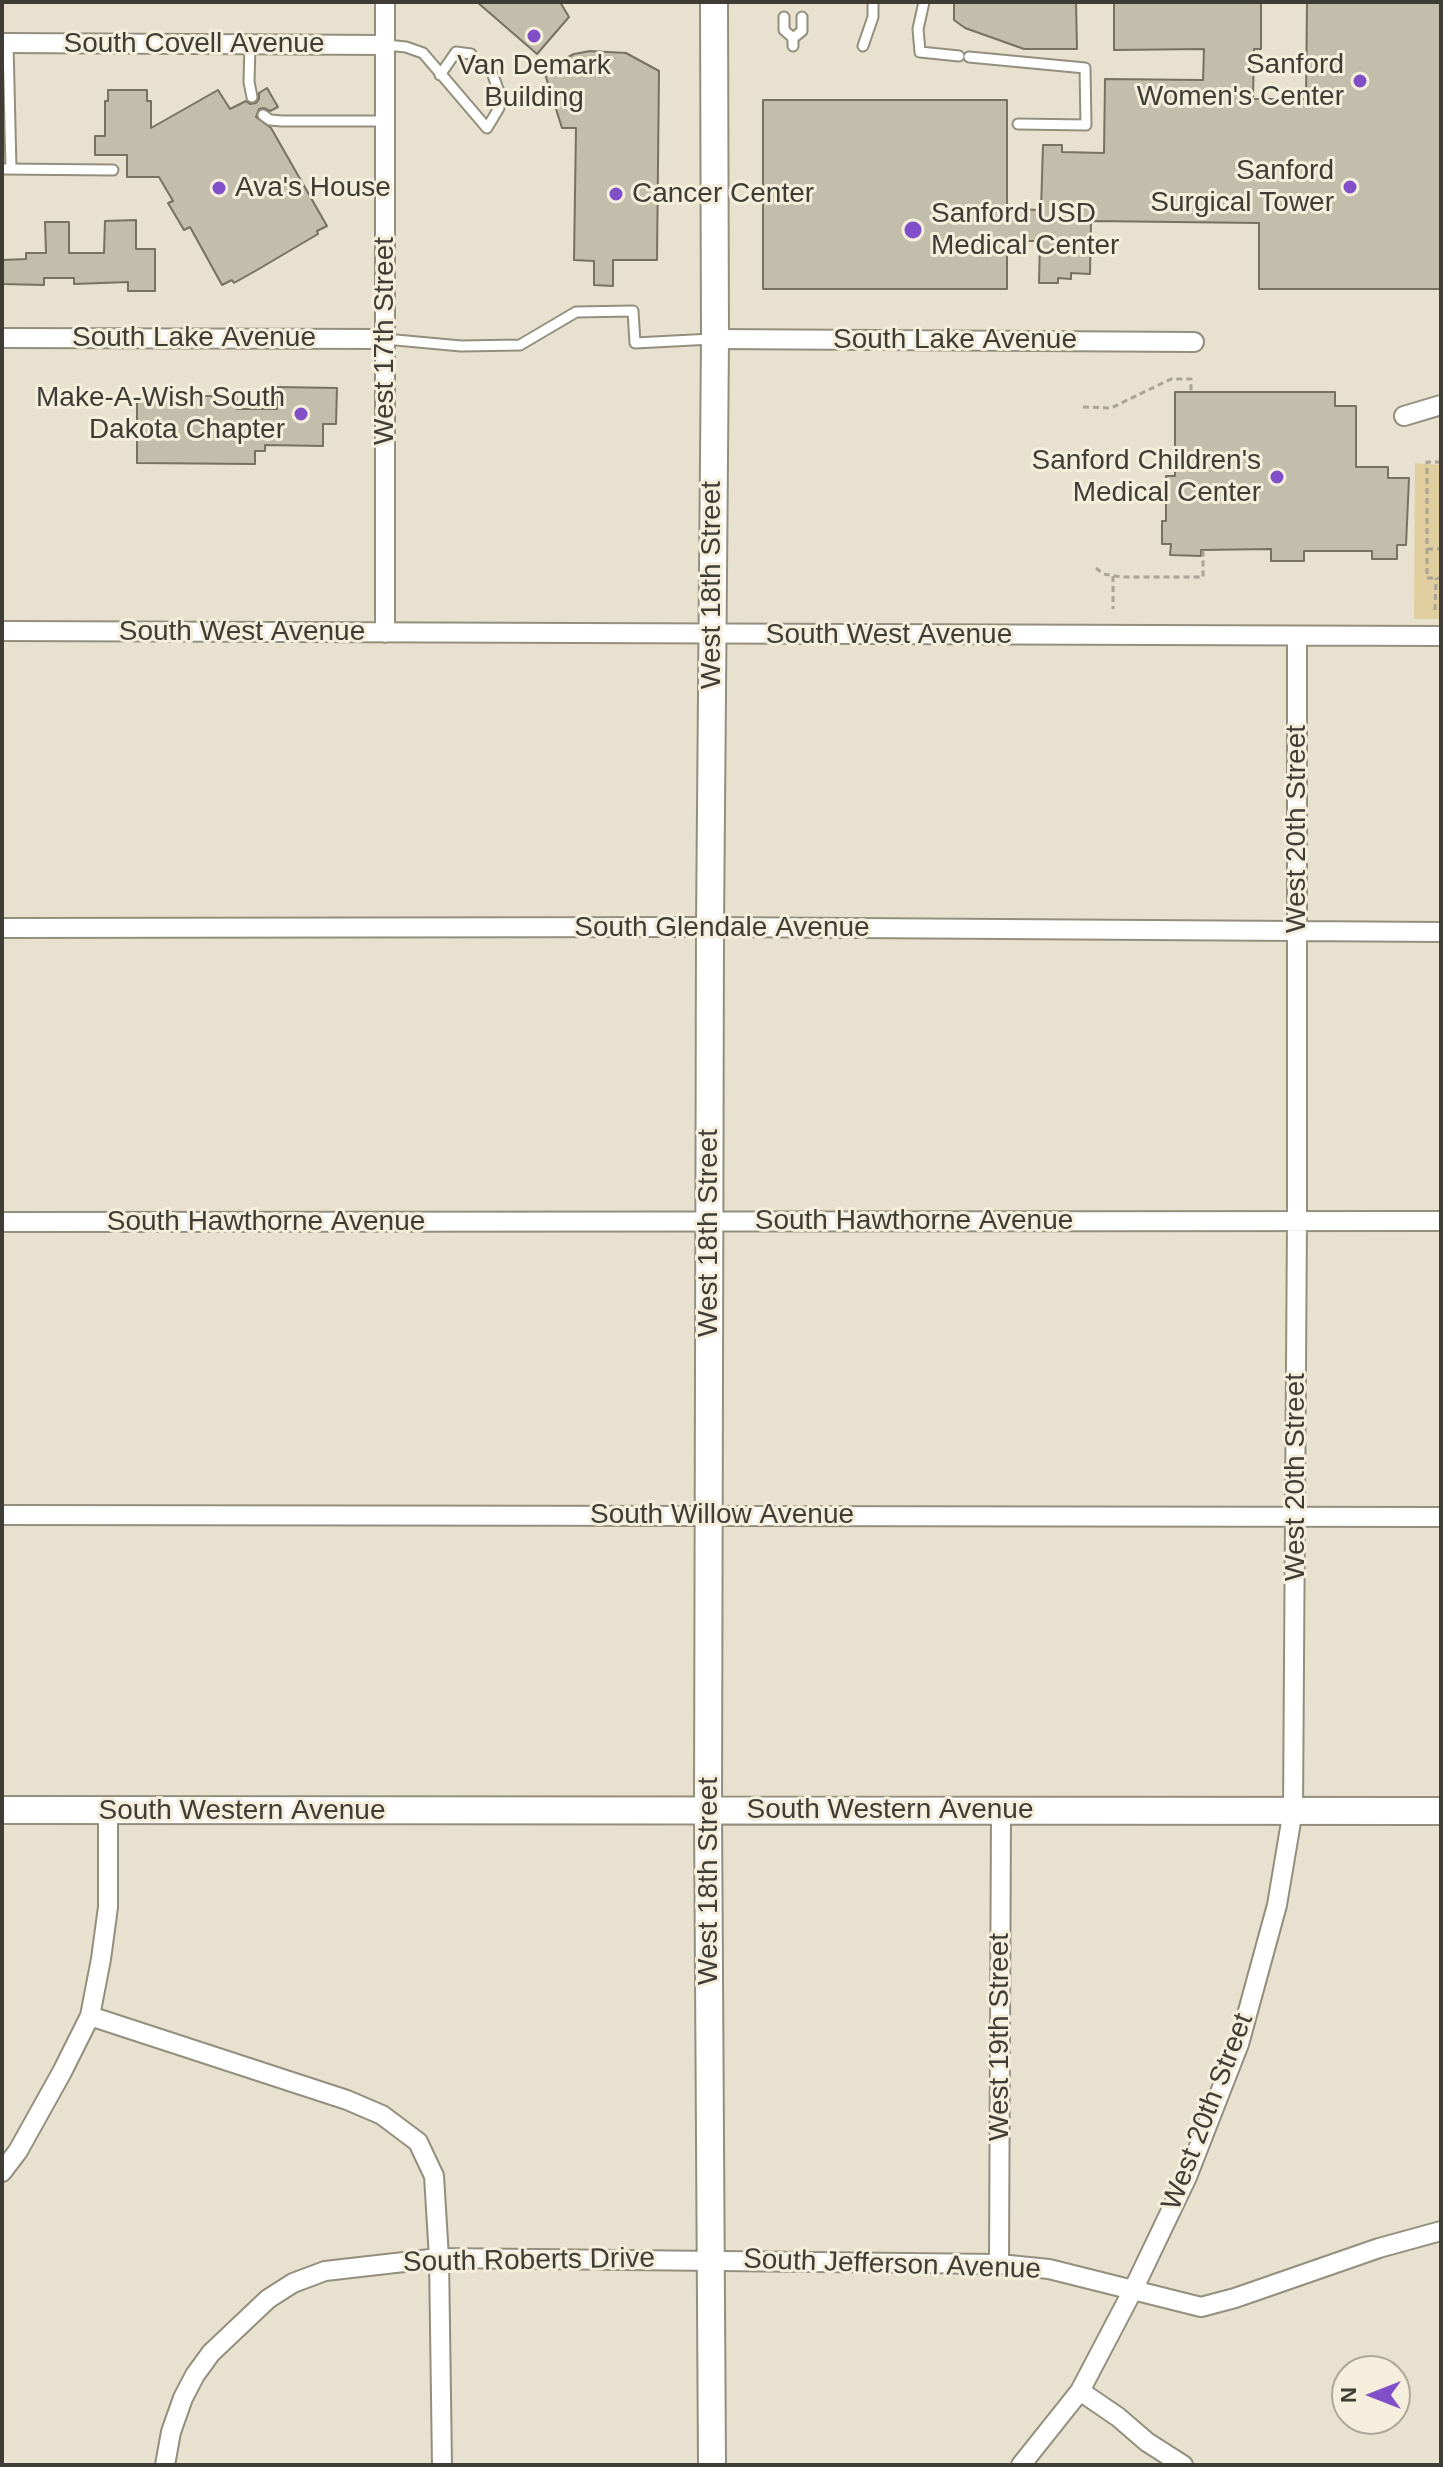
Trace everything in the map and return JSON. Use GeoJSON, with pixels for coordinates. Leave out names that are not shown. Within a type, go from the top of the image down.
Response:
{"type":"FeatureCollection","features":[{"type":"Feature","properties":{"kind":"street","name":"West 17th Street"},"geometry":{"type":"LineString","coordinates":[[385,2],[385,633]]}},
{"type":"Feature","properties":{"kind":"street","name":"West 18th Street"},"geometry":{"type":"LineString","coordinates":[[712,2465],[708,1811],[714,2]]}},
{"type":"Feature","properties":{"kind":"street","name":"South Covell Avenue"},"geometry":{"type":"LineString","coordinates":[[5,43],[386,45]]}},
{"type":"Feature","properties":{"kind":"street","name":"South Lake Avenue"},"geometry":{"type":"LineString","coordinates":[[2,338],[385,339]]}},
{"type":"Feature","properties":{"kind":"street","name":"South Lake Avenue"},"geometry":{"type":"LineString","coordinates":[[715,339],[1194,342]]}},
{"type":"Feature","properties":{"kind":"street"},"geometry":{"type":"LineString","coordinates":[[1404,416],[1441,405]]}},
{"type":"Feature","properties":{"kind":"street","name":"South West Avenue"},"geometry":{"type":"LineString","coordinates":[[2,631],[1441,636]]}},
{"type":"Feature","properties":{"kind":"street","name":"West 20th Street"},"geometry":{"type":"LineString","coordinates":[[1021,2465],[1080,2391],[1187,2177],[1239,2044],[1277,1905],[1293,1810],[1297,636]]}},
{"type":"Feature","properties":{"kind":"street","name":"South Glendale Avenue"},"geometry":{"type":"LineString","coordinates":[[2,928],[710,927],[1441,932]]}},
{"type":"Feature","properties":{"kind":"street","name":"South Hawthorne Avenue"},"geometry":{"type":"LineString","coordinates":[[2,1222],[1441,1221]]}},
{"type":"Feature","properties":{"kind":"street","name":"South Willow Avenue"},"geometry":{"type":"LineString","coordinates":[[2,1515],[1441,1517]]}},
{"type":"Feature","properties":{"kind":"street","name":"South Western Avenue"},"geometry":{"type":"LineString","coordinates":[[2,1810],[1441,1811]]}},
{"type":"Feature","properties":{"kind":"street","name":"West 19th Street"},"geometry":{"type":"LineString","coordinates":[[999,2264],[1001,1810]]}},
{"type":"Feature","properties":{"kind":"street"},"geometry":{"type":"LineString","coordinates":[[2,2172],[18,2151],[90,2016],[108,1907],[108,1811]]}},
{"type":"Feature","properties":{"kind":"street"},"geometry":{"type":"LineString","coordinates":[[90,2016],[347,2100],[382,2115],[418,2142],[434,2176],[439,2258],[442,2465]]}},
{"type":"Feature","properties":{"kind":"street","name":"South Jefferson Avenue"},"geometry":{"type":"LineString","coordinates":[[711,2259],[999,2264],[1049,2269],[1201,2307],[1379,2248],[1441,2231]]}},
{"type":"Feature","properties":{"kind":"street","name":"South Roberts Drive"},"geometry":{"type":"LineString","coordinates":[[165,2465],[171,2432],[195,2375],[226,2336],[268,2299],[293,2283],[325,2271],[439,2258],[711,2259]]}},
{"type":"Feature","properties":{"kind":"street"},"geometry":{"type":"LineString","coordinates":[[1080,2391],[1183,2465]]}},
{"type":"Feature","properties":{"kind":"lane"},"geometry":{"type":"LineString","coordinates":[[924,2],[918,29],[920,52],[1085,68],[1086,125],[1018,124]]}},
{"type":"Feature","properties":{"kind":"lane"},"geometry":{"type":"LineString","coordinates":[[863,46],[873,17],[873,5]]}},
{"type":"Feature","properties":{"kind":"lane"},"geometry":{"type":"LineString","coordinates":[[784,17],[784,30],[793,42],[802,31],[802,17]]}},
{"type":"Feature","properties":{"kind":"lane"},"geometry":{"type":"LineString","coordinates":[[5,43],[7,169],[113,170]]}},
{"type":"Feature","properties":{"kind":"lane"},"geometry":{"type":"LineString","coordinates":[[250,45],[249,82],[252,97]]}},
{"type":"Feature","properties":{"kind":"lane"},"geometry":{"type":"LineString","coordinates":[[386,45],[423,53],[487,128],[499,108],[499,92],[493,75]]}},
{"type":"Feature","properties":{"kind":"lane"},"geometry":{"type":"LineString","coordinates":[[440,75],[456,52],[471,54]]}},
{"type":"Feature","properties":{"kind":"lane"},"geometry":{"type":"LineString","coordinates":[[263,115],[270,120],[282,121],[386,121]]}},
{"type":"Feature","properties":{"kind":"lane"},"geometry":{"type":"LineString","coordinates":[[385,339],[461,346],[520,345],[576,312],[633,311],[635,343],[715,339]]}},
{"type":"Feature","properties":{"kind":"path"},"geometry":{"type":"LineString","coordinates":[[1083,407],[1111,408],[1171,379],[1191,379],[1191,392]]}},
{"type":"Feature","properties":{"kind":"path"},"geometry":{"type":"LineString","coordinates":[[1435,610],[1438,578],[1427,578],[1427,462],[1441,462]]}},
{"type":"Feature","properties":{"kind":"path"},"geometry":{"type":"LineString","coordinates":[[1427,549],[1441,549]]}},
{"type":"Feature","properties":{"kind":"path"},"geometry":{"type":"LineString","coordinates":[[1096,568],[1103,574],[1113,576],[1203,577],[1203,550]]}},
{"type":"Feature","properties":{"kind":"path"},"geometry":{"type":"LineString","coordinates":[[1113,576],[1113,609]]}},
{"type":"Feature","properties":{"kind":"shaded area"},"geometry":{"type":"Polygon","coordinates":[[[1415,463],[1441,465],[1441,619],[1414,619],[1415,463]]]}},
{"type":"Feature","properties":{"kind":"building","name":"Van Demark Building"},"geometry":{"type":"Polygon","coordinates":[[[477,2],[560,2],[569,17],[537,54],[477,2]]]}},
{"type":"Feature","properties":{"kind":"building"},"geometry":{"type":"Polygon","coordinates":[[[954,2],[1076,2],[1077,49],[1024,49],[965,28],[954,20],[954,2]]]}},
{"type":"Feature","properties":{"kind":"building"},"geometry":{"type":"Polygon","coordinates":[[[1114,2],[1261,2],[1261,49],[1254,49],[1253,99],[1306,99],[1307,2],[1440,2],[1441,289],[1259,289],[1259,223],[1091,221],[1090,274],[1071,273],[1071,279],[1058,278],[1058,283],[1039,283],[1040,241],[1007,241],[1007,289],[763,289],[763,100],[1007,100],[1007,209],[1041,210],[1043,145],[1062,145],[1062,152],[1104,153],[1105,79],[1203,80],[1204,49],[1114,50],[1114,2]]]}},
{"type":"Feature","properties":{"kind":"building","name":"Cancer Center"},"geometry":{"type":"Polygon","coordinates":[[[590,51],[626,53],[659,71],[657,260],[613,260],[613,286],[594,285],[594,261],[574,260],[576,128],[562,128],[545,74],[556,63],[574,54],[590,51]]]}},
{"type":"Feature","properties":{"kind":"building","name":"Ava's House"},"geometry":{"type":"Polygon","coordinates":[[[267,88],[278,107],[270,111],[259,109],[256,117],[271,128],[327,226],[234,283],[232,280],[222,285],[190,227],[184,230],[168,203],[173,201],[159,177],[127,177],[127,155],[95,155],[95,136],[105,136],[108,90],[147,90],[147,101],[151,101],[151,128],[218,90],[230,109],[246,101],[256,103],[259,93],[267,88]]]}},
{"type":"Feature","properties":{"kind":"building"},"geometry":{"type":"Polygon","coordinates":[[[136,220],[136,249],[155,249],[155,291],[128,291],[128,282],[74,284],[74,278],[44,278],[44,285],[2,284],[2,260],[26,259],[26,253],[46,253],[45,222],[69,222],[69,253],[104,253],[105,221],[136,220]]]}},
{"type":"Feature","properties":{"kind":"building"},"geometry":{"type":"Polygon","coordinates":[[[277,387],[337,388],[336,424],[323,424],[323,446],[265,445],[265,451],[255,451],[255,464],[137,463],[137,396],[237,396],[237,409],[277,409],[277,387]]]}},
{"type":"Feature","properties":{"kind":"building","name":"Sanford Children's Medical Center"},"geometry":{"type":"Polygon","coordinates":[[[1175,392],[1335,392],[1335,406],[1356,406],[1356,467],[1388,467],[1388,478],[1409,478],[1406,545],[1397,545],[1397,559],[1372,559],[1372,551],[1304,551],[1304,561],[1271,561],[1271,549],[1201,550],[1201,556],[1170,555],[1171,544],[1162,544],[1162,521],[1166,521],[1166,476],[1175,476],[1175,392]]]}},
{"type":"Feature","properties":{"kind":"place","name":"Van Demark Building"},"geometry":{"type":"Point","coordinates":[534,36]}},
{"type":"Feature","properties":{"kind":"place","name":"Sanford Women's Center"},"geometry":{"type":"Point","coordinates":[1360,81]}},
{"type":"Feature","properties":{"kind":"place","name":"Sanford Surgical Tower"},"geometry":{"type":"Point","coordinates":[1350,187]}},
{"type":"Feature","properties":{"kind":"place","name":"Ava's House"},"geometry":{"type":"Point","coordinates":[219,188]}},
{"type":"Feature","properties":{"kind":"place","name":"Cancer Center"},"geometry":{"type":"Point","coordinates":[616,194]}},
{"type":"Feature","properties":{"kind":"place","name":"Sanford USD Medical Center"},"geometry":{"type":"Point","coordinates":[913,230]}},
{"type":"Feature","properties":{"kind":"place","name":"Make-A-Wish South Dakota Chapter"},"geometry":{"type":"Point","coordinates":[301,414]}},
{"type":"Feature","properties":{"kind":"place","name":"Sanford Children's Medical Center"},"geometry":{"type":"Point","coordinates":[1277,477]}}]}
